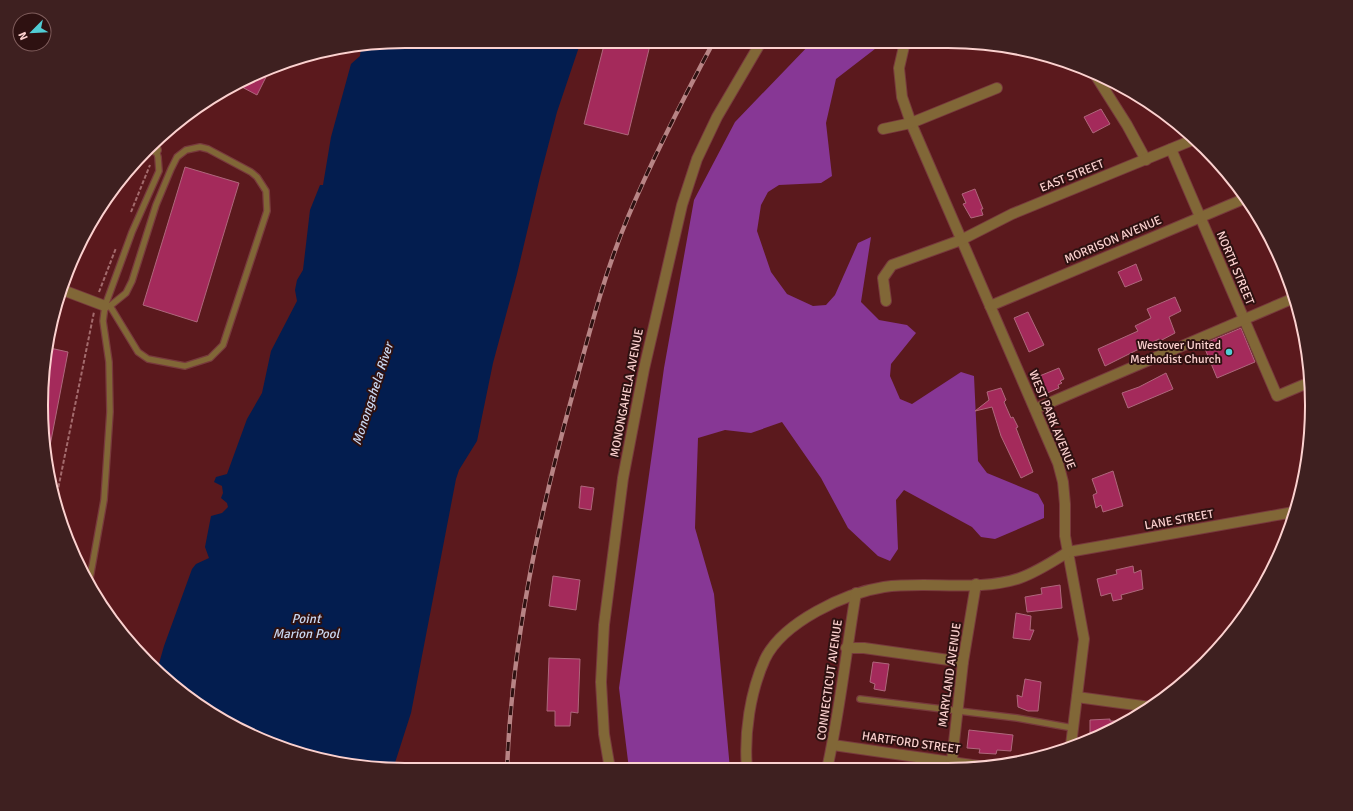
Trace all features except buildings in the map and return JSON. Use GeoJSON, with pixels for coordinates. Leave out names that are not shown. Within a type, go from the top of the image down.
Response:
{"type":"FeatureCollection","features":[{"type":"Feature","properties":{"kind":"street","name":"MONONGAHELA AVENUE"},"geometry":{"type":"LineString","coordinates":[[609,763],[604,734],[601,682],[604,625],[623,478],[644,369],[682,205],[697,159],[717,117],[757,48]]}},
{"type":"Feature","properties":{"kind":"street","name":"WEST PARK AVENUE"},"geometry":{"type":"LineString","coordinates":[[904,48],[900,68],[902,97],[911,123],[1058,463],[1063,482],[1066,504],[1065,536],[1084,640],[1072,741]]}},
{"type":"Feature","properties":{"kind":"street"},"geometry":{"type":"LineString","coordinates":[[1100,82],[1127,125],[1146,160]]}},
{"type":"Feature","properties":{"kind":"street"},"geometry":{"type":"LineString","coordinates":[[883,129],[911,123],[997,88]]}},
{"type":"Feature","properties":{"kind":"street","name":"EAST STREET"},"geometry":{"type":"LineString","coordinates":[[886,301],[883,278],[892,266],[961,240],[1012,214],[1189,142]]}},
{"type":"Feature","properties":{"kind":"street","name":"NORTH STREET"},"geometry":{"type":"LineString","coordinates":[[1171,149],[1243,320],[1277,396],[1304,385]]}},
{"type":"Feature","properties":{"kind":"street","name":"MORRISON AVENUE"},"geometry":{"type":"LineString","coordinates":[[990,306],[1240,201]]}},
{"type":"Feature","properties":{"kind":"street"},"geometry":{"type":"LineString","coordinates":[[67,291],[108,306]]}},
{"type":"Feature","properties":{"kind":"street"},"geometry":{"type":"LineString","coordinates":[[1035,409],[1289,300]]}},
{"type":"Feature","properties":{"kind":"street","name":"LANE STREET"},"geometry":{"type":"LineString","coordinates":[[1068,552],[1288,513]]}},
{"type":"Feature","properties":{"kind":"street"},"geometry":{"type":"LineString","coordinates":[[747,763],[747,731],[754,690],[766,658],[783,637],[809,616],[832,603],[856,594],[883,588],[913,584],[994,584],[1019,578],[1040,569],[1068,552]]}},
{"type":"Feature","properties":{"kind":"street","name":"MARYLAND AVENUE"},"geometry":{"type":"LineString","coordinates":[[952,763],[963,662],[976,584]]}},
{"type":"Feature","properties":{"kind":"street","name":"CONNECTICUT AVENUE"},"geometry":{"type":"LineString","coordinates":[[828,763],[833,745],[846,648],[856,594]]}},
{"type":"Feature","properties":{"kind":"street"},"geometry":{"type":"LineString","coordinates":[[846,648],[864,648],[963,662]]}},
{"type":"Feature","properties":{"kind":"street"},"geometry":{"type":"LineString","coordinates":[[1077,697],[1141,706]]}},
{"type":"Feature","properties":{"kind":"street","name":"HARTFORD STREET"},"geometry":{"type":"LineString","coordinates":[[833,745],[935,763]]}},
{"type":"Feature","properties":{"kind":"lane"},"geometry":{"type":"LineString","coordinates":[[193,148],[208,149],[257,177],[266,191],[268,211],[223,345],[210,358],[185,366],[148,359],[138,352],[108,306],[126,294],[132,281],[156,206],[178,157],[193,148]]}},
{"type":"Feature","properties":{"kind":"lane"},"geometry":{"type":"LineString","coordinates":[[91,574],[104,500],[110,412],[109,362],[103,321],[132,232],[159,171],[158,157],[155,151]]}},
{"type":"Feature","properties":{"kind":"lane"},"geometry":{"type":"LineString","coordinates":[[860,699],[1017,718],[1073,728]]}},
{"type":"Feature","properties":{"kind":"shaded area"},"geometry":{"type":"Polygon","coordinates":[[[806,48],[876,48],[836,79],[826,123],[832,176],[821,183],[779,185],[768,192],[761,205],[757,231],[771,272],[787,294],[813,306],[826,305],[835,295],[858,243],[871,237],[861,302],[879,320],[907,325],[916,333],[891,364],[890,376],[900,399],[912,404],[961,372],[974,376],[978,461],[987,473],[1038,494],[1044,505],[1044,518],[995,539],[981,537],[972,527],[904,490],[896,500],[898,549],[890,561],[878,556],[848,528],[821,478],[782,422],[751,433],[725,430],[698,438],[695,528],[714,594],[729,763],[628,763],[619,688],[664,368],[694,200],[735,122],[806,48]]]}},
{"type":"Feature","properties":{"kind":"water","name":"Point Marion Pool"},"geometry":{"type":"Polygon","coordinates":[[[406,48],[579,48],[557,112],[540,177],[517,274],[493,363],[477,441],[459,470],[456,479],[411,713],[395,763],[359,760],[336,756],[313,751],[269,736],[247,726],[207,703],[188,689],[159,664],[192,569],[196,564],[209,558],[205,547],[211,516],[222,513],[228,507],[227,503],[221,498],[223,493],[222,486],[214,482],[216,477],[227,474],[247,419],[262,393],[271,351],[297,301],[295,290],[297,280],[303,270],[310,210],[320,185],[323,185],[331,137],[351,64],[360,56],[361,51],[406,48]]]}},
{"type":"Feature","properties":{"kind":"railway"},"geometry":{"type":"LineString","coordinates":[[507,763],[515,674],[529,579],[549,486],[591,326],[619,239],[669,128],[710,48]]}},
{"type":"Feature","properties":{"kind":"place","name":"Westover United Methodist Church"},"geometry":{"type":"Point","coordinates":[1229,352]}},
{"type":"Feature","properties":{"kind":"water label","name":"Monongahela River"},"geometry":{"type":"Point","coordinates":[373,394]}}]}
